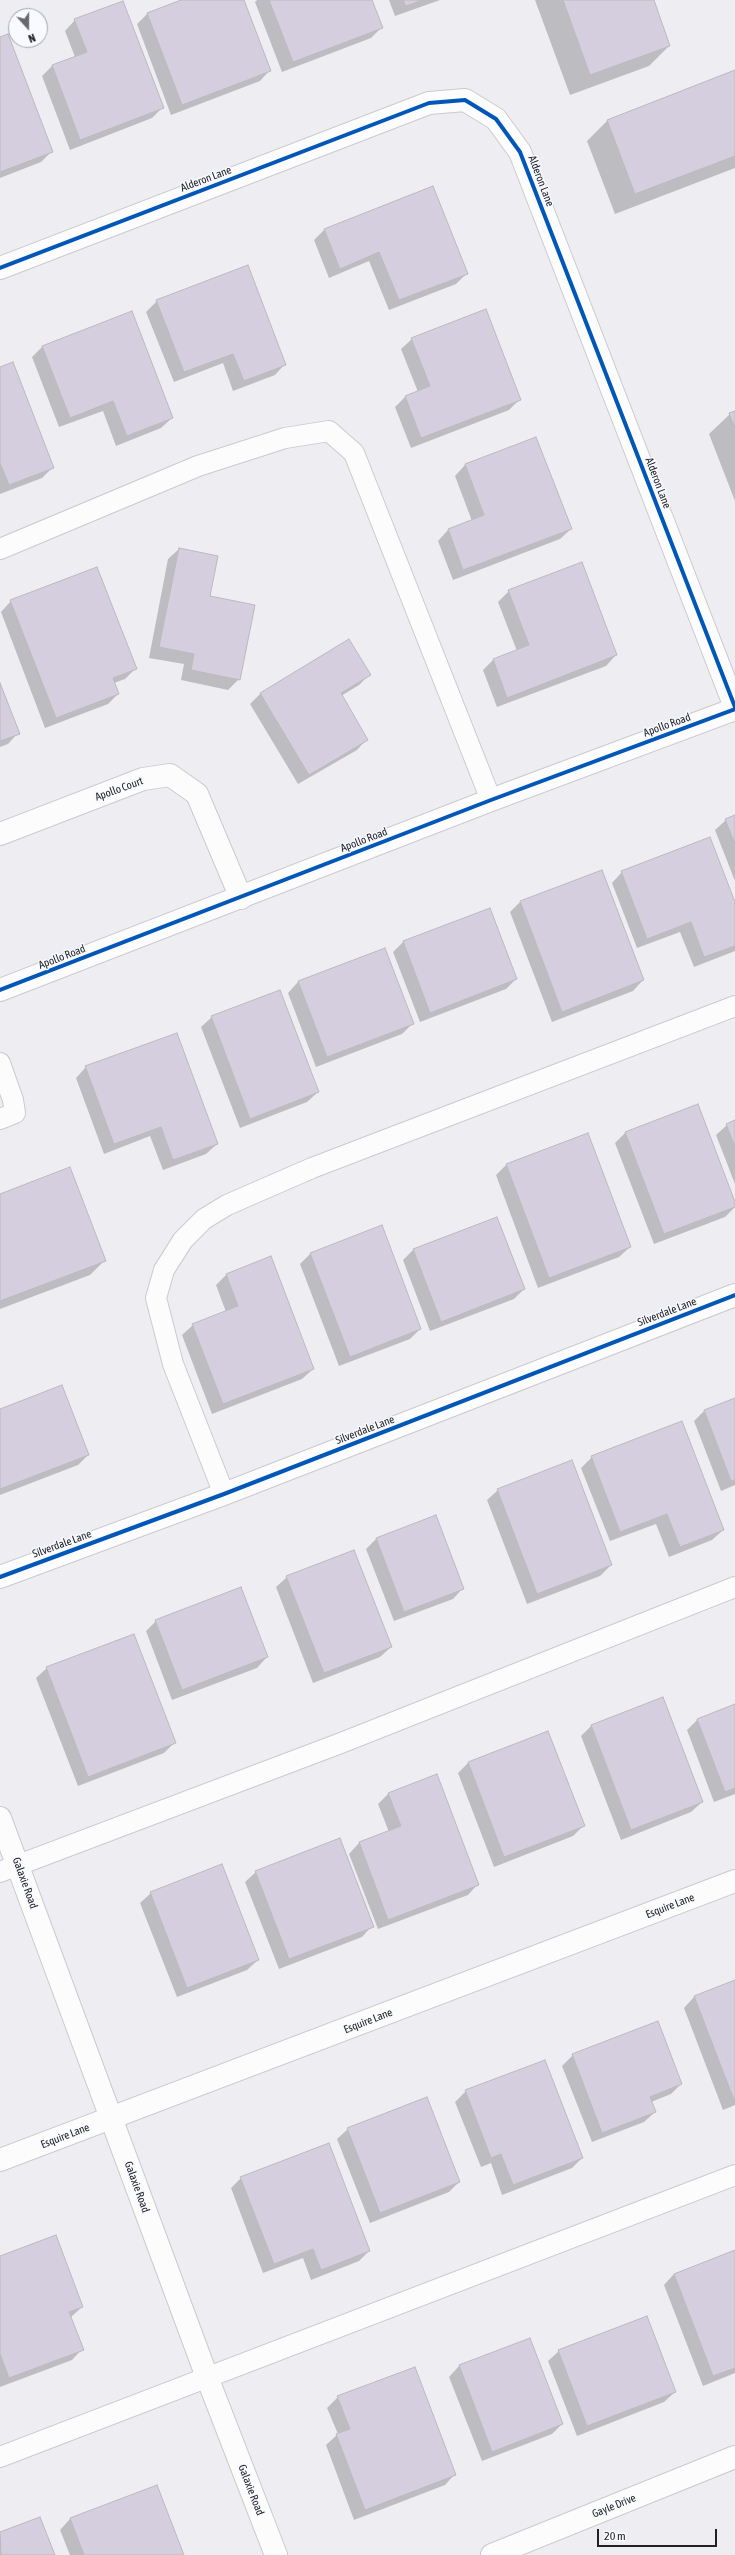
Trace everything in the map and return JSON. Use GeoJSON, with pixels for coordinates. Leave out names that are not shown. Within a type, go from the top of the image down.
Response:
{"type":"FeatureCollection","features":[{"type":"Feature","properties":{"kind":"street","name":"Alderon Lane"},"geometry":{"type":"LineString","coordinates":[[0,268],[429,103],[465,100],[496,119],[520,152],[735,708]]}},
{"type":"Feature","properties":{"kind":"street","name":"Apollo Road"},"geometry":{"type":"LineString","coordinates":[[0,990],[241,898],[490,800],[735,708]]}},
{"type":"Feature","properties":{"kind":"street","name":"Apollo Court"},"geometry":{"type":"LineString","coordinates":[[0,834],[143,779],[170,775],[197,794],[241,898]]}},
{"type":"Feature","properties":{"kind":"street","name":"Silverdale Lane"},"geometry":{"type":"LineString","coordinates":[[0,1577],[224,1494],[735,1296]]}},
{"type":"Feature","properties":{"kind":"street","name":"Galaxie Road"},"geometry":{"type":"LineString","coordinates":[[0,1818],[9,1868],[112,2118],[207,2377],[276,2555]]}},
{"type":"Feature","properties":{"kind":"street","name":"Esquire Lane"},"geometry":{"type":"LineString","coordinates":[[0,2160],[735,1881]]}},
{"type":"Feature","properties":{"kind":"street","name":"Gayle Drive"},"geometry":{"type":"LineString","coordinates":[[492,2555],[735,2457]]}},
{"type":"Feature","properties":{"kind":"lane"},"geometry":{"type":"LineString","coordinates":[[0,549],[198,466],[285,438],[329,431],[354,453],[490,800]]}},
{"type":"Feature","properties":{"kind":"lane"},"geometry":{"type":"LineString","coordinates":[[224,1494],[173,1364],[156,1298],[164,1270],[182,1240],[204,1219],[227,1204],[312,1168],[735,1006]]}},
{"type":"Feature","properties":{"kind":"lane"},"geometry":{"type":"LineString","coordinates":[[0,1063],[13,1100],[15,1114],[0,1119]]}},
{"type":"Feature","properties":{"kind":"lane"},"geometry":{"type":"LineString","coordinates":[[9,1868],[341,1743],[735,1587]]}},
{"type":"Feature","properties":{"kind":"lane"},"geometry":{"type":"LineString","coordinates":[[0,2457],[735,2175]]}},
{"type":"Feature","properties":{"kind":"building"},"geometry":{"type":"Polygon","coordinates":[[[181,0],[244,0],[271,71],[182,105],[147,13],[181,0]]]}},
{"type":"Feature","properties":{"kind":"building"},"geometry":{"type":"Polygon","coordinates":[[[269,0],[372,0],[383,28],[293,62],[269,0]]]}},
{"type":"Feature","properties":{"kind":"building"},"geometry":{"type":"Polygon","coordinates":[[[403,0],[423,0],[406,6],[403,0]]]}},
{"type":"Feature","properties":{"kind":"building"},"geometry":{"type":"Polygon","coordinates":[[[563,0],[654,0],[670,46],[590,75],[563,0]]]}},
{"type":"Feature","properties":{"kind":"building"},"geometry":{"type":"Polygon","coordinates":[[[123,1],[164,108],[80,140],[52,65],[87,52],[74,19],[123,1]]]}},
{"type":"Feature","properties":{"kind":"building"},"geometry":{"type":"Polygon","coordinates":[[[8,34],[8,48],[13,48],[53,152],[0,172],[0,37],[8,34]]]}},
{"type":"Feature","properties":{"kind":"building"},"geometry":{"type":"Polygon","coordinates":[[[735,70],[735,156],[635,194],[607,120],[735,70]]]}},
{"type":"Feature","properties":{"kind":"building"},"geometry":{"type":"Polygon","coordinates":[[[433,186],[468,274],[399,300],[379,252],[340,269],[324,229],[433,186]]]}},
{"type":"Feature","properties":{"kind":"building"},"geometry":{"type":"Polygon","coordinates":[[[248,265],[286,365],[244,381],[233,354],[184,372],[156,300],[248,265]]]}},
{"type":"Feature","properties":{"kind":"building"},"geometry":{"type":"Polygon","coordinates":[[[486,309],[521,400],[421,438],[405,396],[430,386],[411,338],[486,309]]]}},
{"type":"Feature","properties":{"kind":"building"},"geometry":{"type":"Polygon","coordinates":[[[132,311],[173,418],[127,436],[113,401],[70,418],[42,346],[132,311]]]}},
{"type":"Feature","properties":{"kind":"building"},"geometry":{"type":"Polygon","coordinates":[[[13,362],[54,468],[9,485],[0,463],[0,367],[13,362]]]}},
{"type":"Feature","properties":{"kind":"building"},"geometry":{"type":"Polygon","coordinates":[[[735,411],[735,428],[729,413],[735,411]]]}},
{"type":"Feature","properties":{"kind":"building"},"geometry":{"type":"Polygon","coordinates":[[[536,437],[572,529],[463,570],[448,529],[484,515],[465,464],[536,437]]]}},
{"type":"Feature","properties":{"kind":"building"},"geometry":{"type":"Polygon","coordinates":[[[179,548],[218,556],[210,596],[255,605],[240,680],[191,670],[194,654],[159,647],[179,548]]]}},
{"type":"Feature","properties":{"kind":"building"},"geometry":{"type":"Polygon","coordinates":[[[582,562],[617,655],[507,698],[493,659],[529,645],[508,590],[582,562]]]}},
{"type":"Feature","properties":{"kind":"building"},"geometry":{"type":"Polygon","coordinates":[[[97,567],[137,669],[113,678],[119,694],[56,718],[10,600],[97,567]]]}},
{"type":"Feature","properties":{"kind":"building"},"geometry":{"type":"Polygon","coordinates":[[[349,639],[371,675],[341,693],[368,740],[309,775],[260,693],[349,639]]]}},
{"type":"Feature","properties":{"kind":"building"},"geometry":{"type":"Polygon","coordinates":[[[0,683],[20,734],[0,741],[0,683]]]}},
{"type":"Feature","properties":{"kind":"building"},"geometry":{"type":"Polygon","coordinates":[[[735,815],[735,844],[725,819],[735,815]]]}},
{"type":"Feature","properties":{"kind":"building"},"geometry":{"type":"Polygon","coordinates":[[[710,837],[735,902],[735,946],[704,957],[691,922],[647,939],[621,871],[710,837]]]}},
{"type":"Feature","properties":{"kind":"building"},"geometry":{"type":"Polygon","coordinates":[[[602,870],[644,980],[562,1012],[520,901],[602,870]]]}},
{"type":"Feature","properties":{"kind":"building"},"geometry":{"type":"Polygon","coordinates":[[[490,908],[517,979],[430,1013],[403,941],[490,908]]]}},
{"type":"Feature","properties":{"kind":"building"},"geometry":{"type":"Polygon","coordinates":[[[385,948],[414,1024],[327,1057],[298,981],[385,948]]]}},
{"type":"Feature","properties":{"kind":"building"},"geometry":{"type":"Polygon","coordinates":[[[280,990],[319,1092],[250,1119],[211,1016],[280,990]]]}},
{"type":"Feature","properties":{"kind":"building"},"geometry":{"type":"Polygon","coordinates":[[[177,1033],[218,1144],[173,1160],[161,1127],[114,1144],[85,1066],[177,1033]]]}},
{"type":"Feature","properties":{"kind":"building"},"geometry":{"type":"Polygon","coordinates":[[[698,1104],[735,1202],[735,1207],[664,1234],[625,1132],[698,1104]]]}},
{"type":"Feature","properties":{"kind":"building"},"geometry":{"type":"Polygon","coordinates":[[[735,1120],[735,1147],[726,1124],[735,1120]]]}},
{"type":"Feature","properties":{"kind":"building"},"geometry":{"type":"Polygon","coordinates":[[[588,1133],[631,1247],[549,1278],[506,1164],[588,1133]]]}},
{"type":"Feature","properties":{"kind":"building"},"geometry":{"type":"Polygon","coordinates":[[[70,1167],[106,1261],[0,1301],[0,1194],[70,1167]]]}},
{"type":"Feature","properties":{"kind":"building"},"geometry":{"type":"Polygon","coordinates":[[[497,1217],[525,1289],[441,1322],[413,1249],[497,1217]]]}},
{"type":"Feature","properties":{"kind":"building"},"geometry":{"type":"Polygon","coordinates":[[[382,1225],[421,1329],[350,1357],[310,1253],[382,1225]]]}},
{"type":"Feature","properties":{"kind":"building"},"geometry":{"type":"Polygon","coordinates":[[[271,1256],[314,1369],[223,1404],[192,1324],[238,1306],[226,1274],[271,1256]]]}},
{"type":"Feature","properties":{"kind":"building"},"geometry":{"type":"Polygon","coordinates":[[[62,1385],[89,1455],[0,1489],[0,1409],[62,1385]]]}},
{"type":"Feature","properties":{"kind":"building"},"geometry":{"type":"Polygon","coordinates":[[[735,1398],[735,1480],[731,1481],[704,1410],[735,1398]]]}},
{"type":"Feature","properties":{"kind":"building"},"geometry":{"type":"Polygon","coordinates":[[[682,1421],[724,1530],[680,1547],[667,1514],[620,1532],[591,1456],[682,1421]]]}},
{"type":"Feature","properties":{"kind":"building"},"geometry":{"type":"Polygon","coordinates":[[[572,1460],[612,1565],[537,1594],[497,1489],[572,1460]]]}},
{"type":"Feature","properties":{"kind":"building"},"geometry":{"type":"Polygon","coordinates":[[[436,1515],[464,1589],[404,1612],[376,1538],[436,1515]]]}},
{"type":"Feature","properties":{"kind":"building"},"geometry":{"type":"Polygon","coordinates":[[[354,1550],[392,1647],[324,1673],[286,1576],[354,1550]]]}},
{"type":"Feature","properties":{"kind":"building"},"geometry":{"type":"Polygon","coordinates":[[[241,1587],[268,1657],[182,1690],[155,1620],[241,1587]]]}},
{"type":"Feature","properties":{"kind":"building"},"geometry":{"type":"Polygon","coordinates":[[[134,1634],[176,1743],[88,1777],[46,1667],[134,1634]]]}},
{"type":"Feature","properties":{"kind":"building"},"geometry":{"type":"Polygon","coordinates":[[[663,1697],[703,1802],[631,1830],[591,1725],[663,1697]]]}},
{"type":"Feature","properties":{"kind":"building"},"geometry":{"type":"Polygon","coordinates":[[[735,1704],[735,1788],[725,1792],[697,1719],[735,1704]]]}},
{"type":"Feature","properties":{"kind":"building"},"geometry":{"type":"Polygon","coordinates":[[[548,1731],[585,1826],[504,1857],[468,1762],[548,1731]]]}},
{"type":"Feature","properties":{"kind":"building"},"geometry":{"type":"Polygon","coordinates":[[[437,1774],[479,1885],[388,1920],[359,1842],[401,1826],[388,1793],[437,1774]]]}},
{"type":"Feature","properties":{"kind":"building"},"geometry":{"type":"Polygon","coordinates":[[[340,1838],[374,1927],[289,1959],[255,1871],[340,1838]]]}},
{"type":"Feature","properties":{"kind":"building"},"geometry":{"type":"Polygon","coordinates":[[[222,1864],[259,1960],[187,1988],[150,1892],[222,1864]]]}},
{"type":"Feature","properties":{"kind":"building"},"geometry":{"type":"Polygon","coordinates":[[[735,1980],[735,2100],[734,2100],[694,1996],[735,1980]]]}},
{"type":"Feature","properties":{"kind":"building"},"geometry":{"type":"Polygon","coordinates":[[[658,2021],[682,2084],[650,2097],[656,2112],[602,2133],[572,2054],[658,2021]]]}},
{"type":"Feature","properties":{"kind":"building"},"geometry":{"type":"Polygon","coordinates":[[[545,2060],[583,2158],[513,2185],[501,2154],[491,2158],[465,2090],[545,2060]]]}},
{"type":"Feature","properties":{"kind":"building"},"geometry":{"type":"Polygon","coordinates":[[[427,2097],[460,2182],[380,2213],[347,2128],[427,2097]]]}},
{"type":"Feature","properties":{"kind":"building"},"geometry":{"type":"Polygon","coordinates":[[[329,2143],[370,2251],[321,2270],[313,2249],[274,2264],[240,2177],[329,2143]]]}},
{"type":"Feature","properties":{"kind":"building"},"geometry":{"type":"Polygon","coordinates":[[[56,2235],[83,2307],[69,2312],[84,2350],[9,2378],[0,2354],[0,2256],[56,2235]]]}},
{"type":"Feature","properties":{"kind":"building"},"geometry":{"type":"Polygon","coordinates":[[[735,2250],[735,2368],[713,2376],[674,2274],[735,2250]]]}},
{"type":"Feature","properties":{"kind":"building"},"geometry":{"type":"Polygon","coordinates":[[[647,2316],[676,2392],[587,2426],[558,2350],[647,2316]]]}},
{"type":"Feature","properties":{"kind":"building"},"geometry":{"type":"Polygon","coordinates":[[[530,2338],[563,2424],[492,2452],[459,2365],[530,2338]]]}},
{"type":"Feature","properties":{"kind":"building"},"geometry":{"type":"Polygon","coordinates":[[[415,2367],[456,2475],[365,2510],[336,2434],[350,2429],[337,2396],[415,2367]]]}},
{"type":"Feature","properties":{"kind":"building"},"geometry":{"type":"Polygon","coordinates":[[[157,2485],[184,2555],[84,2555],[70,2518],[157,2485]]]}},
{"type":"Feature","properties":{"kind":"building"},"geometry":{"type":"Polygon","coordinates":[[[40,2517],[55,2555],[1,2555],[0,2532],[40,2517]]]}},
{"type":"Feature","properties":{"kind":"cycle path"},"geometry":{"type":"LineString","coordinates":[[0,268],[429,103],[465,100],[496,119],[520,152],[735,707]]}},
{"type":"Feature","properties":{"kind":"cycle path"},"geometry":{"type":"LineString","coordinates":[[0,990],[491,800],[735,709]]}},
{"type":"Feature","properties":{"kind":"cycle path"},"geometry":{"type":"LineString","coordinates":[[0,1577],[224,1494],[735,1295]]}}]}
